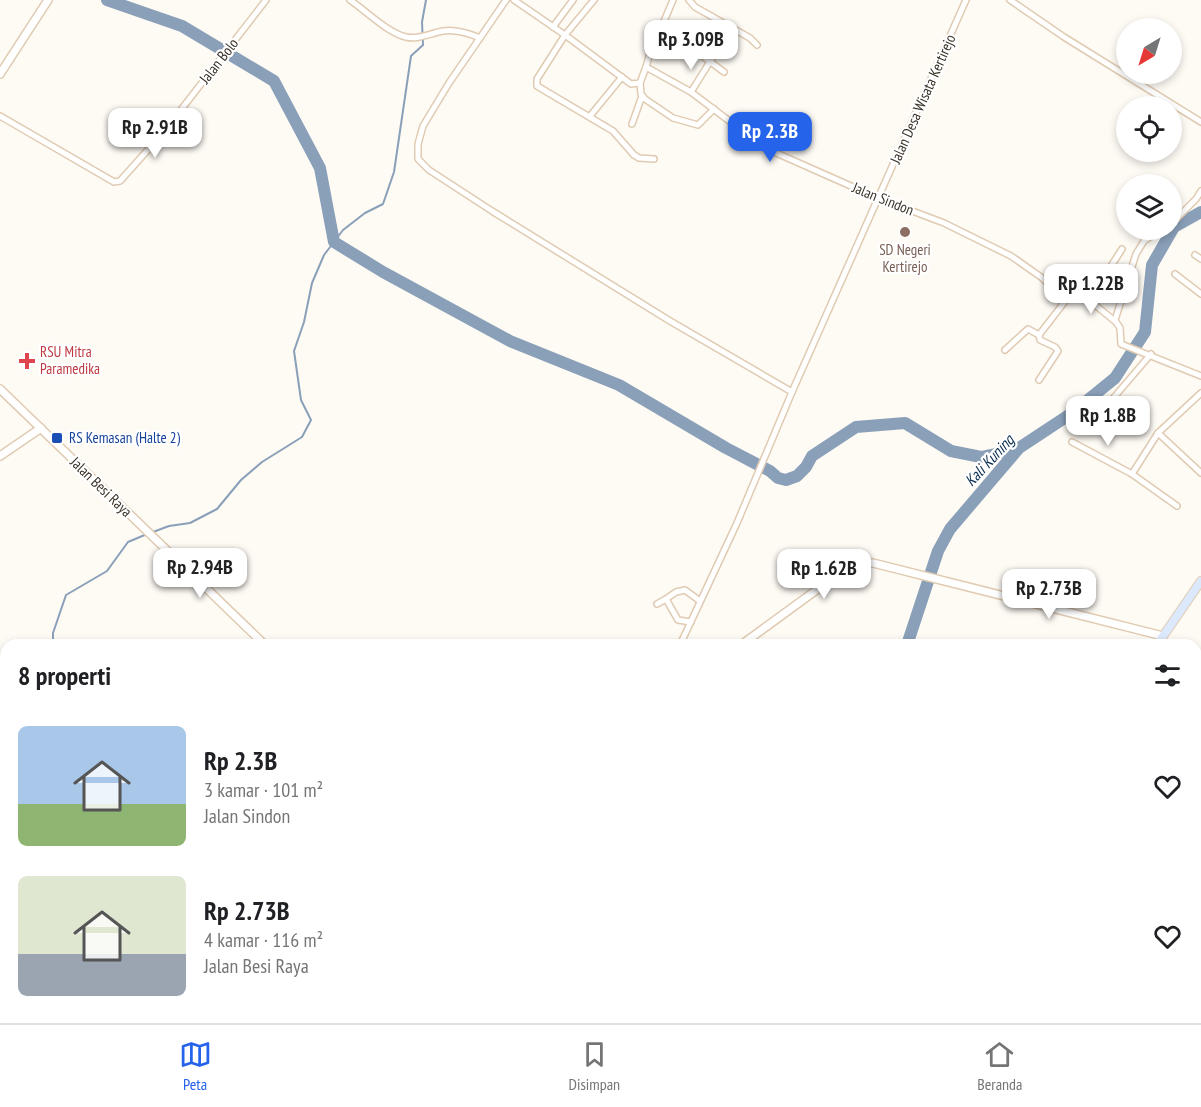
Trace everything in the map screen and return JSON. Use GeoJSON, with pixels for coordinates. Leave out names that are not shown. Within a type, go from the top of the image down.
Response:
{"type":"FeatureCollection","features":[{"type":"Feature","properties":{"kind":"main road"},"geometry":{"type":"LineString","coordinates":[[1161,639],[1201,582]]}},
{"type":"Feature","properties":{"kind":"street"},"geometry":{"type":"LineString","coordinates":[[0,74],[48,0]]}},
{"type":"Feature","properties":{"kind":"street","name":"Jalan Bolo"},"geometry":{"type":"LineString","coordinates":[[0,116],[114,182],[120,181],[163,133],[267,0]]}},
{"type":"Feature","properties":{"kind":"street"},"geometry":{"type":"LineString","coordinates":[[350,0],[397,34],[416,38],[443,31],[458,31],[480,38]]}},
{"type":"Feature","properties":{"kind":"street"},"geometry":{"type":"LineString","coordinates":[[506,0],[449,83],[423,126],[417,152],[422,165],[670,321],[792,392]]}},
{"type":"Feature","properties":{"kind":"street"},"geometry":{"type":"LineString","coordinates":[[514,0],[622,77],[633,84],[640,83]]}},
{"type":"Feature","properties":{"kind":"street"},"geometry":{"type":"LineString","coordinates":[[553,27],[573,0]]}},
{"type":"Feature","properties":{"kind":"street"},"geometry":{"type":"LineString","coordinates":[[594,0],[565,35],[536,84],[618,135],[634,155],[639,158],[654,159]]}},
{"type":"Feature","properties":{"kind":"street"},"geometry":{"type":"LineString","coordinates":[[633,124],[642,96],[640,83],[652,46],[673,0]]}},
{"type":"Feature","properties":{"kind":"street"},"geometry":{"type":"LineString","coordinates":[[689,0],[695,7],[757,45]]}},
{"type":"Feature","properties":{"kind":"street","name":"Jalan Desa Wisata Kertirejo"},"geometry":{"type":"LineString","coordinates":[[683,639],[749,495],[792,392],[966,0]]}},
{"type":"Feature","properties":{"kind":"street"},"geometry":{"type":"LineString","coordinates":[[1010,0],[1064,37],[1201,122]]}},
{"type":"Feature","properties":{"kind":"street"},"geometry":{"type":"LineString","coordinates":[[662,26],[724,72]]}},
{"type":"Feature","properties":{"kind":"street"},"geometry":{"type":"LineString","coordinates":[[691,92],[731,28]]}},
{"type":"Feature","properties":{"kind":"street","name":"Jalan Sindon"},"geometry":{"type":"LineString","coordinates":[[646,67],[691,92],[765,148],[878,198],[944,223],[1011,256],[1041,277],[1066,300]]}},
{"type":"Feature","properties":{"kind":"street"},"geometry":{"type":"LineString","coordinates":[[590,116],[622,77]]}},
{"type":"Feature","properties":{"kind":"street"},"geometry":{"type":"LineString","coordinates":[[642,96],[673,118],[698,125],[714,109]]}},
{"type":"Feature","properties":{"kind":"street"},"geometry":{"type":"LineString","coordinates":[[1182,213],[1196,200],[1201,191]]}},
{"type":"Feature","properties":{"kind":"street"},"geometry":{"type":"LineString","coordinates":[[1115,320],[1136,254],[1145,240]]}},
{"type":"Feature","properties":{"kind":"street"},"geometry":{"type":"LineString","coordinates":[[1090,299],[1122,249]]}},
{"type":"Feature","properties":{"kind":"street"},"geometry":{"type":"LineString","coordinates":[[1195,255],[1201,260]]}},
{"type":"Feature","properties":{"kind":"street"},"geometry":{"type":"LineString","coordinates":[[1175,274],[1201,294]]}},
{"type":"Feature","properties":{"kind":"street"},"geometry":{"type":"LineString","coordinates":[[1039,335],[1066,300],[1078,291],[1115,320],[1120,328],[1121,344],[1201,376]]}},
{"type":"Feature","properties":{"kind":"street"},"geometry":{"type":"LineString","coordinates":[[1005,350],[1025,330],[1029,329],[1039,335],[1040,340],[1055,347],[1058,351],[1039,380]]}},
{"type":"Feature","properties":{"kind":"street"},"geometry":{"type":"LineString","coordinates":[[1110,402],[1148,353]]}},
{"type":"Feature","properties":{"kind":"street","name":"Jalan Besi Raya"},"geometry":{"type":"LineString","coordinates":[[0,389],[259,639]]}},
{"type":"Feature","properties":{"kind":"street"},"geometry":{"type":"LineString","coordinates":[[1132,474],[1158,433],[1201,393]]}},
{"type":"Feature","properties":{"kind":"street"},"geometry":{"type":"LineString","coordinates":[[0,456],[41,428]]}},
{"type":"Feature","properties":{"kind":"street"},"geometry":{"type":"LineString","coordinates":[[1158,433],[1201,473]]}},
{"type":"Feature","properties":{"kind":"street"},"geometry":{"type":"LineString","coordinates":[[1072,442],[1132,474],[1176,506]]}},
{"type":"Feature","properties":{"kind":"street"},"geometry":{"type":"LineString","coordinates":[[749,639],[848,567],[859,563],[873,563],[1163,636]]}},
{"type":"Feature","properties":{"kind":"street"},"geometry":{"type":"LineString","coordinates":[[657,604],[676,592],[685,590],[700,601]]}},
{"type":"Feature","properties":{"kind":"street"},"geometry":{"type":"LineString","coordinates":[[666,599],[678,620],[691,622]]}},
{"type":"Feature","properties":{"kind":"waterway"},"geometry":{"type":"LineString","coordinates":[[107,0],[182,26],[274,81],[320,168],[334,242],[383,272],[510,341],[619,385],[770,471],[778,478],[786,480],[797,476],[812,456],[856,427],[905,423],[951,451],[981,457],[1000,453]]}},
{"type":"Feature","properties":{"kind":"waterway"},"geometry":{"type":"LineString","coordinates":[[153,532],[169,526],[190,523],[217,509],[241,480],[262,462],[302,437],[311,420],[301,400],[294,351],[304,322],[312,283],[324,255],[343,230],[365,213],[383,204],[394,172],[411,56],[423,45],[422,22],[426,0]]}},
{"type":"Feature","properties":{"kind":"waterway","name":"Kali Kuning"},"geometry":{"type":"LineString","coordinates":[[909,639],[938,551],[950,529],[1019,448],[1072,413],[1115,378],[1145,332],[1152,265],[1174,227],[1201,212]]}},
{"type":"Feature","properties":{"kind":"waterway"},"geometry":{"type":"LineString","coordinates":[[53,639],[66,595],[107,571],[128,542],[147,534]]}},
{"type":"Feature","properties":{"kind":"place","name":"SD Negeri Kertirejo"},"geometry":{"type":"Point","coordinates":[905,232]}},
{"type":"Feature","properties":{"kind":"place","name":"RSU Mitra Paramedika"},"geometry":{"type":"Point","coordinates":[27,361]}},
{"type":"Feature","properties":{"kind":"place","name":"RS Kemasan (Halte 2)"},"geometry":{"type":"Point","coordinates":[57,438]}}]}
